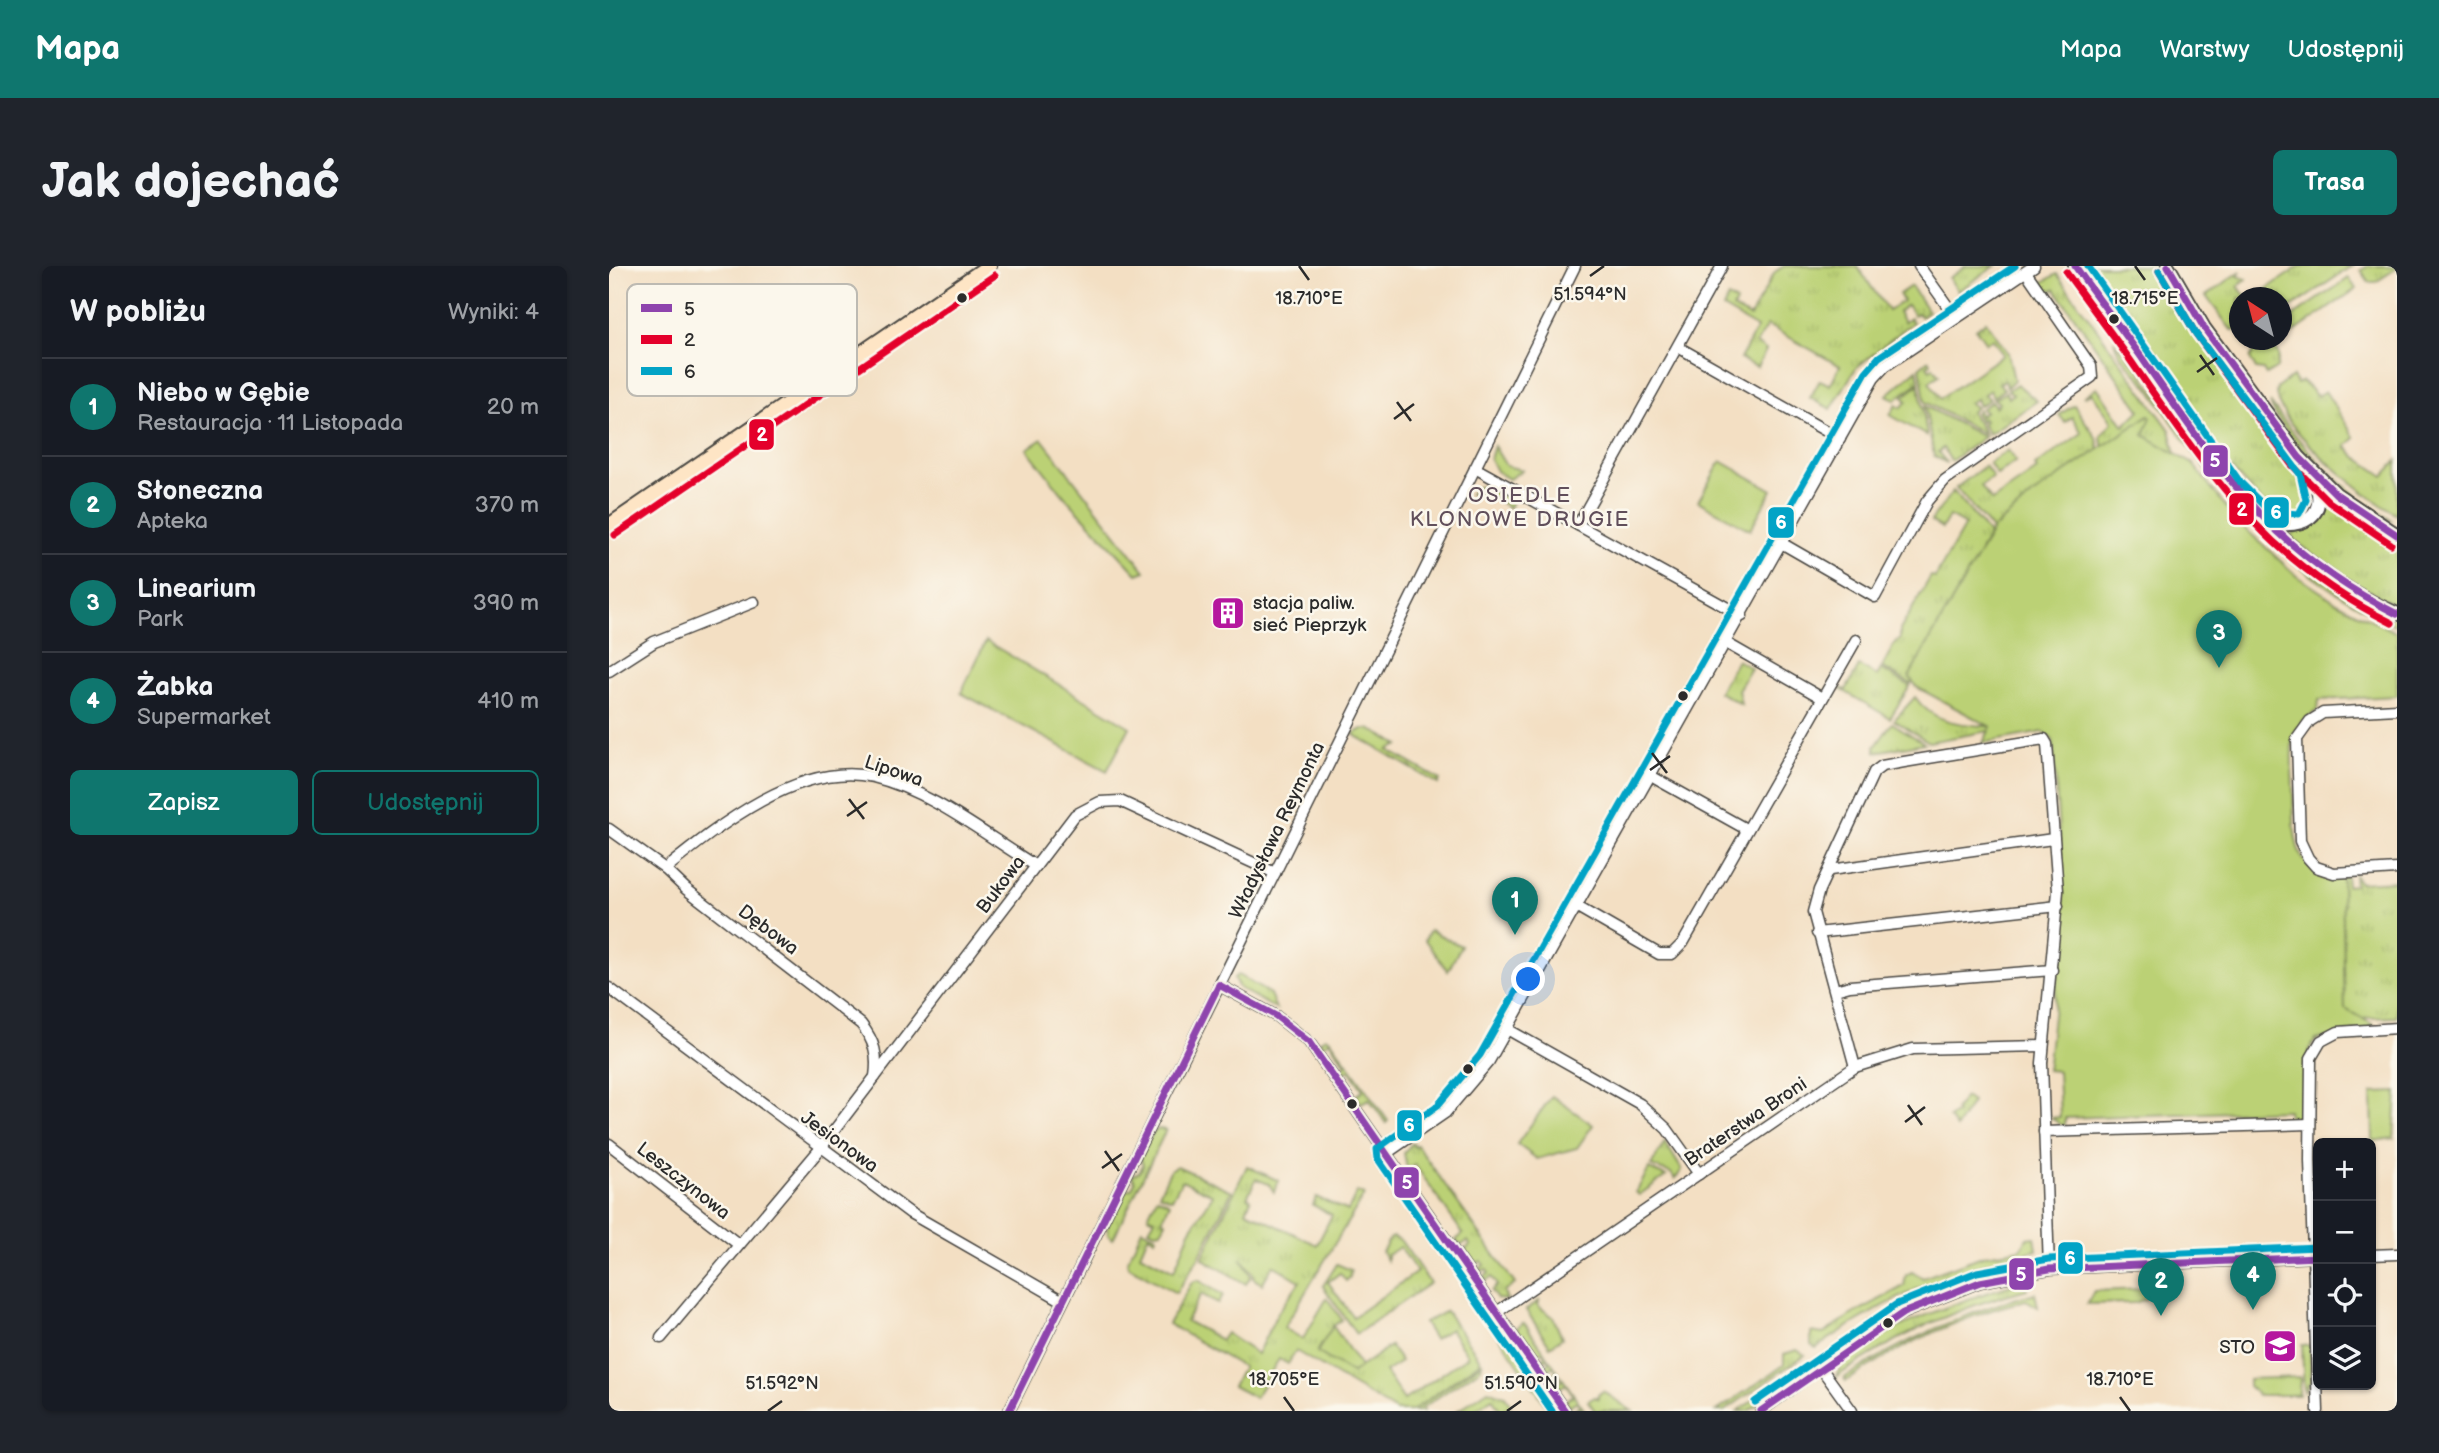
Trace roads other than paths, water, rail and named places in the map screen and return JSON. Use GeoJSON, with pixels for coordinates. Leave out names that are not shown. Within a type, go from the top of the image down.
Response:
{"type":"FeatureCollection","features":[{"type":"Feature","properties":{"kind":"main road"},"geometry":{"type":"LineString","coordinates":[[857,356],[989,266]]}},
{"type":"Feature","properties":{"kind":"main road"},"geometry":{"type":"LineString","coordinates":[[609,526],[799,396]]}},
{"type":"Feature","properties":{"kind":"street","name":"Władysława Reymonta"},"geometry":{"type":"LineString","coordinates":[[1009,1411],[1575,266]]}},
{"type":"Feature","properties":{"kind":"street"},"geometry":{"type":"LineString","coordinates":[[1578,525],[1722,266]]}},
{"type":"Feature","properties":{"kind":"street"},"geometry":{"type":"LineString","coordinates":[[1919,266],[1956,318]]}},
{"type":"Feature","properties":{"kind":"street"},"geometry":{"type":"LineString","coordinates":[[2074,266],[2204,450],[2263,521],[2307,561],[2345,586],[2397,614]]}},
{"type":"Feature","properties":{"kind":"street"},"geometry":{"type":"LineString","coordinates":[[2168,266],[2204,328],[2309,469],[2318,487],[2315,512],[2293,526],[2263,521]]}},
{"type":"Feature","properties":{"kind":"street"},"geometry":{"type":"LineString","coordinates":[[1387,1153],[1443,1115],[1478,1078],[1574,905],[1783,544],[1866,390],[1885,366],[2030,269],[2091,366],[2092,377],[2075,392],[1945,480],[1927,501],[1875,597],[1783,544]]}},
{"type":"Feature","properties":{"kind":"street"},"geometry":{"type":"LineString","coordinates":[[1678,347],[1840,439]]}},
{"type":"Feature","properties":{"kind":"street"},"geometry":{"type":"LineString","coordinates":[[1475,468],[1742,616]]}},
{"type":"Feature","properties":{"kind":"street"},"geometry":{"type":"LineString","coordinates":[[2309,469],[2355,509],[2397,534]]}},
{"type":"Feature","properties":{"kind":"street"},"geometry":{"type":"LineString","coordinates":[[609,671],[654,642],[754,602]]}},
{"type":"Feature","properties":{"kind":"street"},"geometry":{"type":"LineString","coordinates":[[1574,905],[1659,954],[1672,954],[1683,943],[1856,640]]}},
{"type":"Feature","properties":{"kind":"street"},"geometry":{"type":"LineString","coordinates":[[1726,643],[1822,698]]}},
{"type":"Feature","properties":{"kind":"street"},"geometry":{"type":"LineString","coordinates":[[2397,709],[2323,713],[2309,721],[2297,739],[2300,841],[2308,858],[2316,867],[2334,873],[2397,869]]}},
{"type":"Feature","properties":{"kind":"street"},"geometry":{"type":"LineString","coordinates":[[1855,1068],[1817,933],[1813,904],[1872,775],[1879,767],[2036,738],[2044,739],[2047,744],[2059,906],[2043,1046],[2049,1269]]}},
{"type":"Feature","properties":{"kind":"street","name":"Lipowa"},"geometry":{"type":"LineString","coordinates":[[666,869],[754,805],[784,789],[823,776],[849,774],[872,777],[905,788],[1036,866]]}},
{"type":"Feature","properties":{"kind":"street"},"geometry":{"type":"LineString","coordinates":[[1649,775],[1747,829]]}},
{"type":"Feature","properties":{"kind":"street","name":"Bukowa"},"geometry":{"type":"LineString","coordinates":[[820,1149],[1075,815],[1088,806],[1109,800],[1135,807],[1275,873]]}},
{"type":"Feature","properties":{"kind":"street","name":"Dębowa"},"geometry":{"type":"LineString","coordinates":[[609,829],[666,869],[686,889],[861,1024],[872,1038],[877,1058],[875,1078]]}},
{"type":"Feature","properties":{"kind":"street"},"geometry":{"type":"LineString","coordinates":[[1830,870],[2053,839]]}},
{"type":"Feature","properties":{"kind":"street"},"geometry":{"type":"LineString","coordinates":[[1817,933],[2059,906]]}},
{"type":"Feature","properties":{"kind":"street"},"geometry":{"type":"LineString","coordinates":[[1835,990],[1850,986],[2052,970]]}},
{"type":"Feature","properties":{"kind":"street"},"geometry":{"type":"LineString","coordinates":[[1219,985],[1276,1016],[1309,1042],[1565,1411]]}},
{"type":"Feature","properties":{"kind":"street","name":"Jesionowa"},"geometry":{"type":"LineString","coordinates":[[609,988],[820,1149],[938,1232],[1063,1301]]}},
{"type":"Feature","properties":{"kind":"street"},"geometry":{"type":"LineString","coordinates":[[2313,1201],[2309,1069],[2314,1051],[2321,1041],[2338,1031],[2397,1028]]}},
{"type":"Feature","properties":{"kind":"street"},"geometry":{"type":"LineString","coordinates":[[1507,1029],[1640,1104],[1667,1129],[1699,1174]]}},
{"type":"Feature","properties":{"kind":"street","name":"Braterstwa Broni"},"geometry":{"type":"LineString","coordinates":[[1497,1312],[1855,1068],[1913,1049],[2043,1046]]}},
{"type":"Feature","properties":{"kind":"street"},"geometry":{"type":"LineString","coordinates":[[2044,1132],[2310,1124]]}},
{"type":"Feature","properties":{"kind":"street","name":"Leszczynowa"},"geometry":{"type":"LineString","coordinates":[[609,1144],[739,1244]]}},
{"type":"Feature","properties":{"kind":"street","name":"Leszczynowa"},"geometry":{"type":"LineString","coordinates":[[661,1338],[820,1149]]}},
{"type":"Feature","properties":{"kind":"street"},"geometry":{"type":"LineString","coordinates":[[2376,1255],[2397,1254]]}},
{"type":"Feature","properties":{"kind":"street"},"geometry":{"type":"LineString","coordinates":[[1761,1411],[1863,1338],[1929,1300],[1993,1279],[2049,1269],[2313,1258]]}},
{"type":"Feature","properties":{"kind":"street"},"geometry":{"type":"LineString","coordinates":[[2316,1264],[2318,1411]]}},
{"type":"Feature","properties":{"kind":"street"},"geometry":{"type":"LineString","coordinates":[[1821,1368],[1852,1411]]}},
{"type":"Feature","properties":{"kind":"place","name":"stacja paliw. sieć Pieprzyk"},"geometry":{"type":"Point","coordinates":[1228,613]}},
{"type":"Feature","properties":{"kind":"place","name":"Linearium"},"geometry":{"type":"Point","coordinates":[2219,668]}},
{"type":"Feature","properties":{"kind":"place","name":"Niebo w Gębie"},"geometry":{"type":"Point","coordinates":[1515,935]}},
{"type":"Feature","properties":{"kind":"place","name":"Żabka"},"geometry":{"type":"Point","coordinates":[2253,1310]}},
{"type":"Feature","properties":{"kind":"place","name":"Słoneczna"},"geometry":{"type":"Point","coordinates":[2161,1316]}},
{"type":"Feature","properties":{"kind":"place","name":"STO"},"geometry":{"type":"Point","coordinates":[2280,1346]}},
{"type":"Feature","properties":{"kind":"district","name":"OSIEDLE KLONOWE DRUGIE"},"geometry":{"type":"Point","coordinates":[1520,507]}}]}
